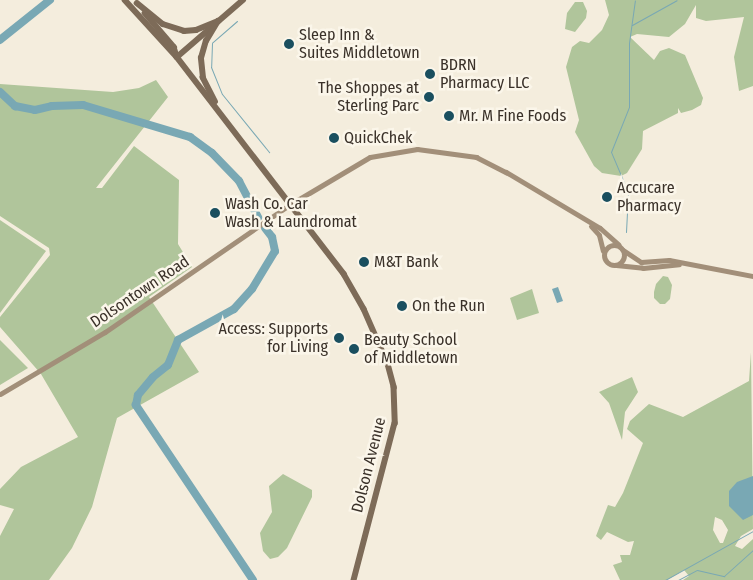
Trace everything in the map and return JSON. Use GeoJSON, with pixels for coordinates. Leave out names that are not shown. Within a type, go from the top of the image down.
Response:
{"type":"FeatureCollection","features":[{"type":"Feature","properties":{"kind":"main road"},"geometry":{"type":"LineString","coordinates":[[125,0],[177,57],[222,117]]}},
{"type":"Feature","properties":{"kind":"main road"},"geometry":{"type":"LineString","coordinates":[[177,57],[243,0]]}},
{"type":"Feature","properties":{"kind":"main road"},"geometry":{"type":"LineString","coordinates":[[136,2],[174,48],[177,57]]}},
{"type":"Feature","properties":{"kind":"main road"},"geometry":{"type":"LineString","coordinates":[[136,2],[163,24],[178,29],[196,30],[218,21]]}},
{"type":"Feature","properties":{"kind":"main road"},"geometry":{"type":"LineString","coordinates":[[218,21],[206,40],[201,65],[203,78],[222,117]]}},
{"type":"Feature","properties":{"kind":"main road","name":"Dolson Avenue"},"geometry":{"type":"LineString","coordinates":[[222,117],[355,291],[380,345],[394,387],[395,423],[392,443],[354,580]]}},
{"type":"Feature","properties":{"kind":"street","name":"Dolsontown Road"},"geometry":{"type":"LineString","coordinates":[[0,394],[120,322],[289,205],[370,157],[404,150],[437,149],[489,162],[600,228],[618,245]]}},
{"type":"Feature","properties":{"kind":"street"},"geometry":{"type":"LineString","coordinates":[[589,223],[599,235],[607,262],[643,268],[687,264]]}},
{"type":"Feature","properties":{"kind":"street"},"geometry":{"type":"LineString","coordinates":[[603,252],[609,245],[618,245],[641,262],[660,260],[753,276]]}},
{"type":"Feature","properties":{"kind":"street"},"geometry":{"type":"LineString","coordinates":[[616,265],[623,259],[623,250]]}},
{"type":"Feature","properties":{"kind":"green space"},"geometry":{"type":"Polygon","coordinates":[[[605,0],[753,0],[753,86],[739,91],[734,57],[744,17],[706,21],[696,18],[696,5],[685,24],[669,37],[637,34],[630,37],[654,60],[660,51],[669,48],[685,55],[703,98],[701,105],[692,110],[681,113],[678,108],[678,113],[643,131],[642,149],[627,173],[621,176],[602,173],[594,166],[575,132],[579,120],[566,67],[572,47],[580,41],[589,43],[602,30],[609,15],[605,0]]]}},
{"type":"Feature","properties":{"kind":"green space"},"geometry":{"type":"Polygon","coordinates":[[[575,2],[583,2],[587,11],[586,18],[575,32],[565,29],[567,13],[575,2]]]}},
{"type":"Feature","properties":{"kind":"green space"},"geometry":{"type":"Polygon","coordinates":[[[156,80],[168,97],[96,188],[102,188],[134,146],[179,180],[178,244],[192,267],[149,297],[199,372],[117,418],[92,507],[72,548],[49,580],[0,580],[0,536],[14,509],[0,505],[0,489],[21,467],[78,437],[41,374],[0,327],[0,317],[50,255],[49,248],[0,216],[0,84],[113,92],[139,88],[156,80]]]}},
{"type":"Feature","properties":{"kind":"green space"},"geometry":{"type":"Polygon","coordinates":[[[0,220],[46,251],[0,313],[0,220]]]}},
{"type":"Feature","properties":{"kind":"green space"},"geometry":{"type":"Polygon","coordinates":[[[663,276],[668,277],[672,285],[670,299],[665,304],[660,304],[654,298],[654,292],[656,284],[663,276]]]}},
{"type":"Feature","properties":{"kind":"green space"},"geometry":{"type":"Polygon","coordinates":[[[532,289],[539,313],[517,320],[510,298],[532,289]]]}},
{"type":"Feature","properties":{"kind":"green space"},"geometry":{"type":"Polygon","coordinates":[[[0,340],[28,368],[0,385],[0,340]]]}},
{"type":"Feature","properties":{"kind":"green space"},"geometry":{"type":"Polygon","coordinates":[[[751,352],[753,529],[741,536],[735,546],[742,549],[753,539],[753,580],[683,580],[689,576],[684,570],[667,580],[620,580],[613,565],[622,562],[620,555],[630,555],[634,541],[628,542],[607,532],[601,540],[596,536],[608,505],[615,507],[623,493],[643,443],[627,429],[630,421],[649,404],[683,417],[749,381],[751,352]],[[715,517],[713,530],[720,543],[723,543],[728,530],[722,520],[715,517]]]}},
{"type":"Feature","properties":{"kind":"green space"},"geometry":{"type":"Polygon","coordinates":[[[632,377],[638,392],[625,412],[622,440],[609,403],[599,392],[632,377]]]}},
{"type":"Feature","properties":{"kind":"green space"},"geometry":{"type":"Polygon","coordinates":[[[283,474],[312,490],[312,497],[287,548],[278,557],[270,559],[263,551],[260,533],[272,512],[269,486],[283,474]]]}},
{"type":"Feature","properties":{"kind":"water"},"geometry":{"type":"Polygon","coordinates":[[[558,287],[563,301],[557,303],[552,289],[558,287]]]}},
{"type":"Feature","properties":{"kind":"water"},"geometry":{"type":"Polygon","coordinates":[[[753,476],[753,515],[743,520],[729,506],[729,491],[737,482],[753,476]]]}},
{"type":"Feature","properties":{"kind":"waterway"},"geometry":{"type":"LineString","coordinates":[[0,40],[50,0]]}},
{"type":"Feature","properties":{"kind":"waterway"},"geometry":{"type":"LineString","coordinates":[[626,232],[628,192],[611,152],[629,107],[629,43],[635,0]]}},
{"type":"Feature","properties":{"kind":"waterway"},"geometry":{"type":"LineString","coordinates":[[632,25],[677,0]]}},
{"type":"Feature","properties":{"kind":"waterway"},"geometry":{"type":"LineString","coordinates":[[237,21],[212,43],[211,67],[222,94],[269,152]]}},
{"type":"Feature","properties":{"kind":"waterway"},"geometry":{"type":"LineString","coordinates":[[0,92],[15,106],[35,110],[52,106],[83,105],[190,137],[212,153],[239,181],[258,217]]}},
{"type":"Feature","properties":{"kind":"waterway"},"geometry":{"type":"LineString","coordinates":[[253,580],[136,405],[138,395],[153,377],[168,365],[178,340],[234,309],[252,289],[275,251],[272,237],[265,228]]}},
{"type":"Feature","properties":{"kind":"waterway"},"geometry":{"type":"LineString","coordinates":[[665,580],[753,531]]}},
{"type":"Feature","properties":{"kind":"waterway"},"geometry":{"type":"LineString","coordinates":[[678,580],[697,570],[724,576],[753,550]]}},
{"type":"Feature","properties":{"kind":"place","name":"Sleep Inn & Suites Middletown"},"geometry":{"type":"Point","coordinates":[289,44]}},
{"type":"Feature","properties":{"kind":"place","name":"BDRN Pharmacy LLC"},"geometry":{"type":"Point","coordinates":[430,74]}},
{"type":"Feature","properties":{"kind":"place","name":"The Shoppes at Sterling Parc"},"geometry":{"type":"Point","coordinates":[429,97]}},
{"type":"Feature","properties":{"kind":"place","name":"Mr. M Fine Foods"},"geometry":{"type":"Point","coordinates":[449,116]}},
{"type":"Feature","properties":{"kind":"place","name":"QuickChek"},"geometry":{"type":"Point","coordinates":[334,138]}},
{"type":"Feature","properties":{"kind":"place","name":"Accucare Pharmacy"},"geometry":{"type":"Point","coordinates":[607,197]}},
{"type":"Feature","properties":{"kind":"place","name":"Wash Co. Car Wash & Laundromat"},"geometry":{"type":"Point","coordinates":[215,213]}},
{"type":"Feature","properties":{"kind":"place","name":"M&T Bank"},"geometry":{"type":"Point","coordinates":[364,262]}},
{"type":"Feature","properties":{"kind":"place","name":"On the Run"},"geometry":{"type":"Point","coordinates":[402,306]}},
{"type":"Feature","properties":{"kind":"place","name":"Access: Supports for Living"},"geometry":{"type":"Point","coordinates":[339,338]}},
{"type":"Feature","properties":{"kind":"place","name":"Beauty School of Middletown"},"geometry":{"type":"Point","coordinates":[354,349]}}]}
